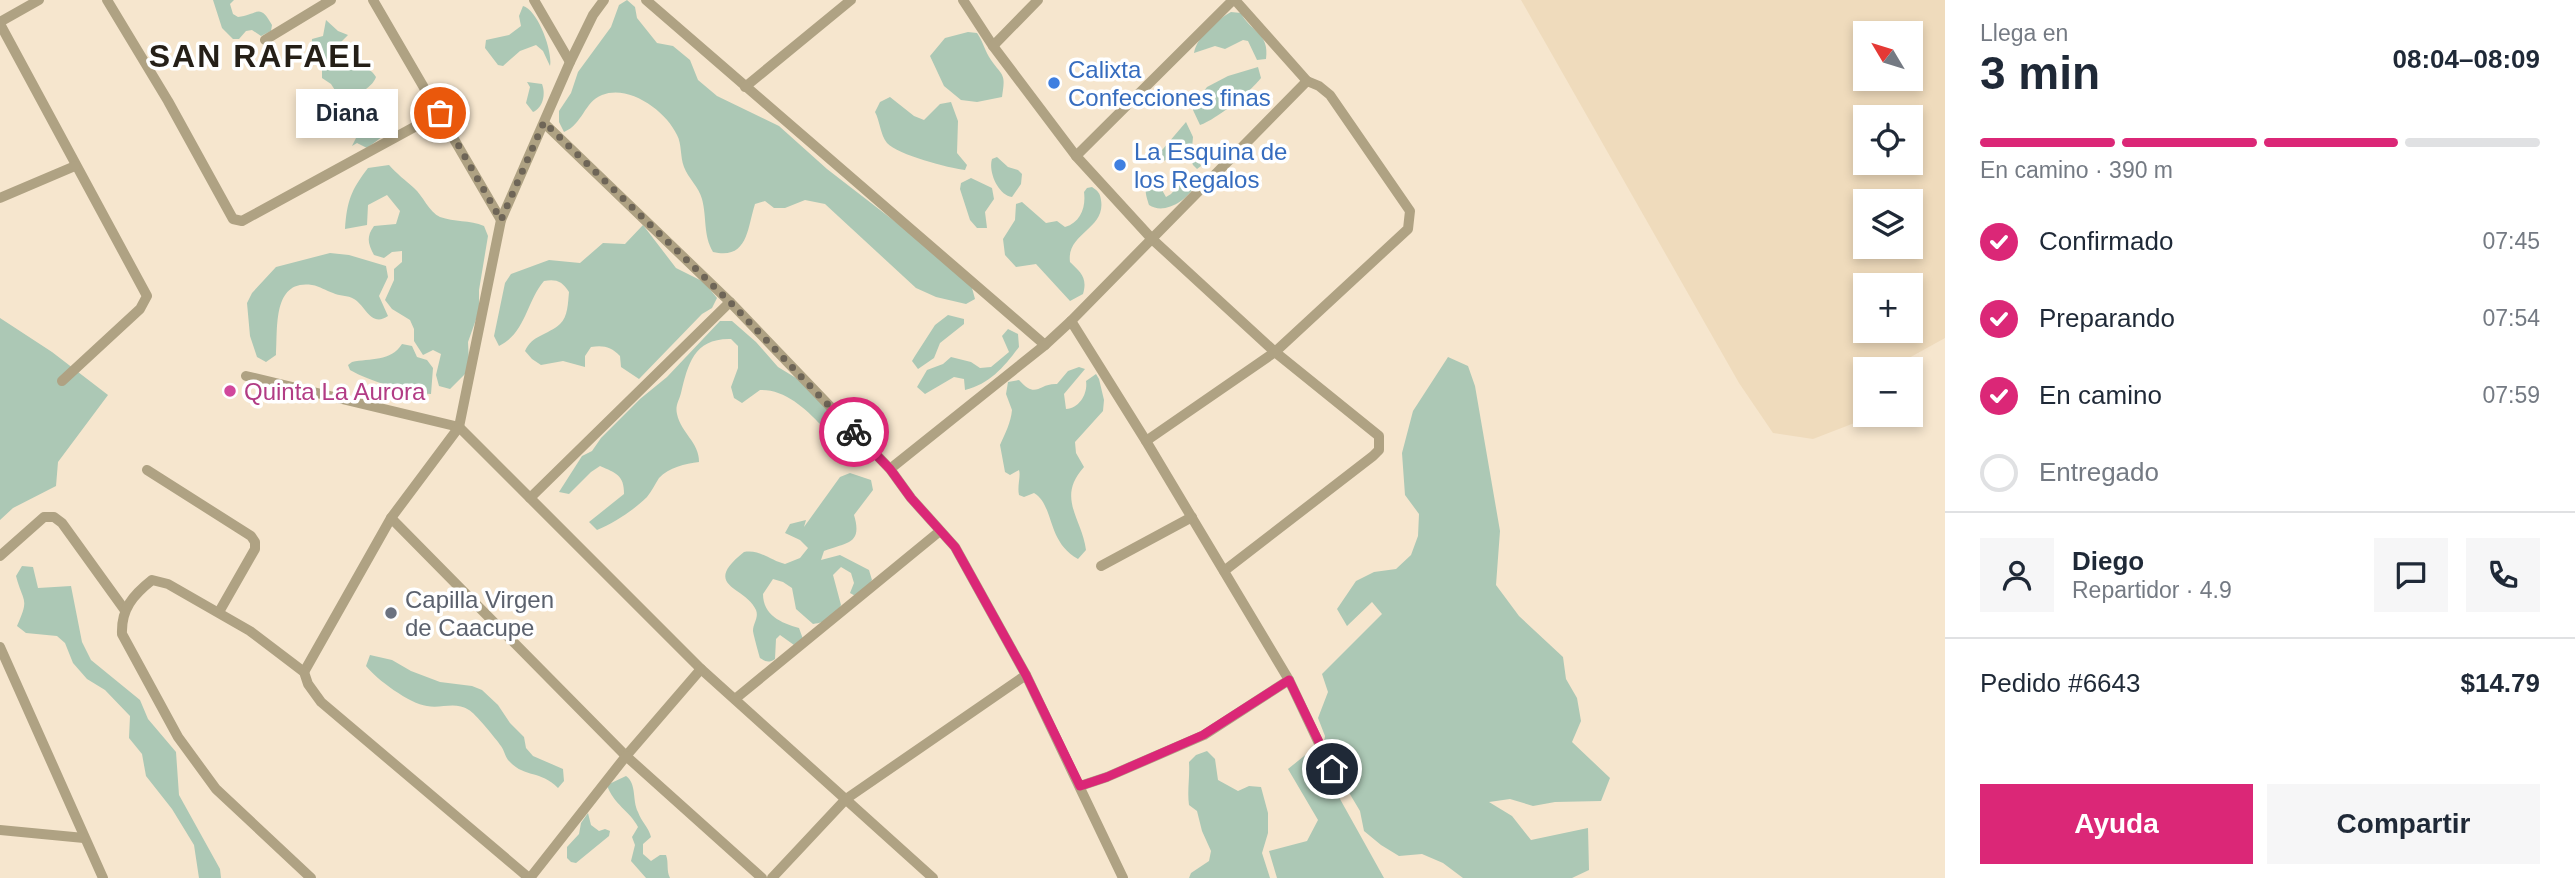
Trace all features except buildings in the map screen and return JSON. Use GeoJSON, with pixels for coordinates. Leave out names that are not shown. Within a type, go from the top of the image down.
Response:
{"type":"FeatureCollection","features":[{"type":"Feature","properties":{"kind":"street"},"geometry":{"type":"LineString","coordinates":[[39,0],[0,23],[147,296],[140,309],[62,382]]}},
{"type":"Feature","properties":{"kind":"street"},"geometry":{"type":"LineString","coordinates":[[107,0],[233,219],[242,221],[440,113]]}},
{"type":"Feature","properties":{"kind":"street"},"geometry":{"type":"LineString","coordinates":[[265,40],[331,0]]}},
{"type":"Feature","properties":{"kind":"street"},"geometry":{"type":"LineString","coordinates":[[373,0],[501,220]]}},
{"type":"Feature","properties":{"kind":"street"},"geometry":{"type":"LineString","coordinates":[[534,0],[570,62]]}},
{"type":"Feature","properties":{"kind":"street"},"geometry":{"type":"LineString","coordinates":[[304,672],[391,518],[459,427],[501,220],[570,62],[593,15],[604,0]]}},
{"type":"Feature","properties":{"kind":"street"},"geometry":{"type":"LineString","coordinates":[[646,0],[1045,345]]}},
{"type":"Feature","properties":{"kind":"street"},"geometry":{"type":"LineString","coordinates":[[746,87],[851,0]]}},
{"type":"Feature","properties":{"kind":"street"},"geometry":{"type":"LineString","coordinates":[[962,0],[993,46],[1076,156],[1152,239],[1275,352],[1379,436],[1379,450],[1224,571]]}},
{"type":"Feature","properties":{"kind":"street"},"geometry":{"type":"LineString","coordinates":[[993,46],[1038,0]]}},
{"type":"Feature","properties":{"kind":"street"},"geometry":{"type":"LineString","coordinates":[[1076,156],[1234,0],[1307,82],[1320,86],[1330,95],[1410,211],[1408,229],[1275,352],[1146,441]]}},
{"type":"Feature","properties":{"kind":"street"},"geometry":{"type":"LineString","coordinates":[[890,469],[1045,345],[1071,321],[1307,82]]}},
{"type":"Feature","properties":{"kind":"street"},"geometry":{"type":"LineString","coordinates":[[544,122],[730,302],[890,469],[955,547],[1026,675],[1123,878]]}},
{"type":"Feature","properties":{"kind":"street"},"geometry":{"type":"LineString","coordinates":[[0,198],[75,166]]}},
{"type":"Feature","properties":{"kind":"street"},"geometry":{"type":"LineString","coordinates":[[530,498],[730,302]]}},
{"type":"Feature","properties":{"kind":"street"},"geometry":{"type":"LineString","coordinates":[[1071,321],[1289,680],[1342,792]]}},
{"type":"Feature","properties":{"kind":"street"},"geometry":{"type":"LineString","coordinates":[[246,376],[459,427],[701,669],[933,878]]}},
{"type":"Feature","properties":{"kind":"street"},"geometry":{"type":"LineString","coordinates":[[147,470],[251,536],[255,542],[255,549],[219,611]]}},
{"type":"Feature","properties":{"kind":"street"},"geometry":{"type":"LineString","coordinates":[[0,556],[44,517],[54,517],[62,523],[124,609]]}},
{"type":"Feature","properties":{"kind":"street"},"geometry":{"type":"LineString","coordinates":[[1101,566],[1192,517]]}},
{"type":"Feature","properties":{"kind":"street"},"geometry":{"type":"LineString","coordinates":[[391,518],[626,756],[762,878]]}},
{"type":"Feature","properties":{"kind":"street"},"geometry":{"type":"LineString","coordinates":[[735,699],[940,531]]}},
{"type":"Feature","properties":{"kind":"street"},"geometry":{"type":"LineString","coordinates":[[311,878],[216,789],[178,737],[122,635],[124,609],[139,590],[152,580],[168,584],[219,611],[304,672],[308,684],[321,702],[530,878],[626,756],[701,669]]}},
{"type":"Feature","properties":{"kind":"street"},"geometry":{"type":"LineString","coordinates":[[0,647],[103,878]]}},
{"type":"Feature","properties":{"kind":"street"},"geometry":{"type":"LineString","coordinates":[[772,878],[846,799],[1026,675]]}},
{"type":"Feature","properties":{"kind":"street"},"geometry":{"type":"LineString","coordinates":[[1080,786],[1203,735],[1289,680]]}},
{"type":"Feature","properties":{"kind":"street"},"geometry":{"type":"LineString","coordinates":[[0,830],[84,838]]}},
{"type":"Feature","properties":{"kind":"shaded area"},"geometry":{"type":"Polygon","coordinates":[[[1521,0],[1945,0],[1945,338],[1911,357],[1853,357],[1853,424],[1813,439],[1773,433],[1739,383],[1521,0]]]}},
{"type":"Feature","properties":{"kind":"green space"},"geometry":{"type":"Polygon","coordinates":[[[213,0],[234,0],[230,4],[233,14],[238,17],[261,12],[272,25],[271,31],[261,36],[252,30],[246,31],[239,39],[233,39],[222,28],[213,0]]]}},
{"type":"Feature","properties":{"kind":"green space"},"geometry":{"type":"Polygon","coordinates":[[[627,0],[635,7],[637,18],[657,43],[673,46],[690,60],[698,80],[717,96],[779,126],[827,169],[963,274],[975,299],[966,304],[936,297],[916,288],[825,204],[805,200],[785,208],[774,208],[765,201],[755,204],[740,247],[725,253],[713,252],[708,239],[702,199],[684,167],[677,135],[656,109],[635,96],[613,93],[596,98],[575,124],[564,132],[559,122],[559,111],[571,93],[578,72],[611,27],[619,5],[627,0]]]}},
{"type":"Feature","properties":{"kind":"green space"},"geometry":{"type":"Polygon","coordinates":[[[523,6],[529,9],[539,23],[549,51],[550,66],[543,51],[536,45],[520,51],[503,66],[498,65],[485,48],[486,40],[509,35],[521,26],[519,16],[523,6]]]}},
{"type":"Feature","properties":{"kind":"green space"},"geometry":{"type":"Polygon","coordinates":[[[1231,12],[1241,13],[1262,37],[1266,59],[1257,60],[1248,41],[1243,40],[1225,49],[1215,46],[1194,53],[1203,35],[1231,12]]]}},
{"type":"Feature","properties":{"kind":"green space"},"geometry":{"type":"Polygon","coordinates":[[[326,20],[338,31],[348,35],[333,50],[334,56],[344,68],[365,68],[376,77],[366,89],[356,95],[340,98],[331,84],[322,78],[322,68],[311,55],[312,39],[323,36],[326,20]]]}},
{"type":"Feature","properties":{"kind":"green space"},"geometry":{"type":"Polygon","coordinates":[[[968,32],[977,33],[1002,76],[1002,97],[977,102],[961,100],[944,86],[930,56],[945,38],[968,32]]]}},
{"type":"Feature","properties":{"kind":"green space"},"geometry":{"type":"Polygon","coordinates":[[[1258,67],[1261,78],[1256,84],[1224,111],[1200,125],[1193,110],[1194,104],[1207,87],[1228,76],[1258,67]]]}},
{"type":"Feature","properties":{"kind":"green space"},"geometry":{"type":"Polygon","coordinates":[[[527,82],[542,84],[543,88],[541,104],[533,112],[526,103],[530,87],[527,82]]]}},
{"type":"Feature","properties":{"kind":"green space"},"geometry":{"type":"Polygon","coordinates":[[[890,97],[914,116],[924,120],[940,104],[951,102],[958,121],[957,153],[967,165],[965,170],[912,156],[887,143],[875,112],[880,102],[890,97]]]}},
{"type":"Feature","properties":{"kind":"green space"},"geometry":{"type":"Polygon","coordinates":[[[378,114],[382,118],[392,115],[396,117],[394,128],[367,148],[357,143],[352,146],[356,138],[371,135],[375,131],[372,115],[378,114]]]}},
{"type":"Feature","properties":{"kind":"green space"},"geometry":{"type":"Polygon","coordinates":[[[1186,122],[1193,137],[1192,148],[1201,166],[1197,169],[1189,155],[1178,155],[1163,161],[1159,161],[1157,156],[1186,122]]]}},
{"type":"Feature","properties":{"kind":"green space"},"geometry":{"type":"Polygon","coordinates":[[[997,157],[1022,174],[1021,184],[1012,197],[1002,192],[993,176],[992,159],[997,157]]]}},
{"type":"Feature","properties":{"kind":"green space"},"geometry":{"type":"Polygon","coordinates":[[[389,165],[417,191],[436,215],[484,226],[488,236],[479,290],[479,311],[468,342],[469,363],[465,374],[450,389],[439,386],[436,375],[441,354],[433,350],[423,355],[414,341],[414,329],[410,320],[392,309],[385,300],[394,280],[394,269],[402,262],[402,251],[392,252],[384,258],[374,255],[369,244],[374,226],[396,224],[400,211],[387,195],[368,205],[367,225],[345,229],[351,196],[362,176],[368,168],[389,165]]]}},
{"type":"Feature","properties":{"kind":"green space"},"geometry":{"type":"Polygon","coordinates":[[[971,178],[992,188],[994,199],[985,212],[987,228],[977,228],[970,220],[960,189],[961,183],[971,178]]]}},
{"type":"Feature","properties":{"kind":"green space"},"geometry":{"type":"Polygon","coordinates":[[[1187,179],[1193,181],[1194,187],[1186,197],[1168,207],[1155,208],[1149,205],[1147,185],[1153,181],[1158,183],[1166,197],[1187,179]]]}},
{"type":"Feature","properties":{"kind":"green space"},"geometry":{"type":"Polygon","coordinates":[[[1092,187],[1100,196],[1101,210],[1098,218],[1079,237],[1070,252],[1070,262],[1082,275],[1084,283],[1083,294],[1070,301],[1036,264],[1016,267],[1005,255],[1003,239],[1015,220],[1016,204],[1022,202],[1046,223],[1057,221],[1065,227],[1079,218],[1084,192],[1092,187]]]}},
{"type":"Feature","properties":{"kind":"green space"},"geometry":{"type":"Polygon","coordinates":[[[643,225],[676,268],[704,282],[717,298],[712,308],[702,314],[639,379],[621,367],[620,356],[607,347],[591,347],[585,356],[585,367],[563,361],[541,365],[525,351],[536,338],[555,328],[565,317],[569,292],[564,285],[555,281],[544,281],[515,333],[499,346],[494,336],[505,283],[511,274],[549,260],[580,263],[603,243],[625,244],[643,225]]]}},
{"type":"Feature","properties":{"kind":"green space"},"geometry":{"type":"Polygon","coordinates":[[[330,253],[349,255],[386,266],[388,277],[379,296],[388,316],[377,319],[352,298],[315,286],[299,285],[290,290],[280,308],[276,355],[266,362],[257,357],[250,336],[247,303],[252,293],[276,267],[330,253]]]}},
{"type":"Feature","properties":{"kind":"green space"},"geometry":{"type":"Polygon","coordinates":[[[948,315],[964,319],[964,324],[940,343],[934,358],[918,369],[912,361],[935,325],[948,315]]]}},
{"type":"Feature","properties":{"kind":"green space"},"geometry":{"type":"Polygon","coordinates":[[[0,318],[52,352],[108,395],[58,462],[56,486],[13,508],[0,520],[0,318]]]}},
{"type":"Feature","properties":{"kind":"green space"},"geometry":{"type":"Polygon","coordinates":[[[720,321],[732,321],[756,342],[778,367],[814,389],[825,408],[846,431],[856,450],[850,459],[845,456],[815,419],[786,396],[760,390],[742,403],[734,398],[731,387],[738,368],[738,346],[731,339],[709,343],[701,348],[690,363],[677,406],[679,421],[696,449],[699,462],[668,471],[636,507],[597,530],[589,522],[624,494],[618,476],[600,466],[569,494],[559,492],[582,456],[592,451],[601,438],[640,399],[667,377],[720,321]]]}},
{"type":"Feature","properties":{"kind":"green space"},"geometry":{"type":"Polygon","coordinates":[[[1008,329],[1018,334],[1019,347],[1002,368],[982,384],[965,390],[964,379],[954,377],[925,394],[917,387],[927,370],[943,364],[951,357],[971,362],[980,368],[991,367],[1009,352],[1002,336],[1008,329]]]}},
{"type":"Feature","properties":{"kind":"green space"},"geometry":{"type":"Polygon","coordinates":[[[402,344],[412,346],[417,357],[427,360],[433,368],[431,394],[389,386],[350,370],[348,365],[352,362],[386,357],[402,344]]]}},
{"type":"Feature","properties":{"kind":"green space"},"geometry":{"type":"Polygon","coordinates":[[[1448,357],[1468,366],[1475,386],[1500,531],[1496,585],[1519,616],[1563,657],[1566,679],[1577,698],[1581,721],[1572,742],[1610,778],[1601,801],[1555,802],[1533,806],[1510,799],[1489,802],[1512,816],[1531,840],[1588,828],[1589,870],[1572,878],[1463,878],[1443,863],[1422,854],[1399,856],[1364,831],[1360,811],[1323,749],[1325,736],[1318,718],[1328,692],[1322,674],[1382,614],[1372,602],[1347,626],[1337,609],[1356,581],[1374,572],[1396,569],[1411,555],[1418,536],[1419,514],[1405,495],[1402,453],[1413,411],[1448,357]]]}},
{"type":"Feature","properties":{"kind":"green space"},"geometry":{"type":"Polygon","coordinates":[[[1079,367],[1085,369],[1064,394],[1066,409],[1079,403],[1084,395],[1086,381],[1096,374],[1104,400],[1103,411],[1075,442],[1076,453],[1084,467],[1076,478],[1071,498],[1086,550],[1078,559],[1061,543],[1041,499],[1034,493],[1024,497],[1019,495],[1019,470],[1010,475],[1005,472],[1000,445],[1012,410],[1006,394],[1008,382],[1019,380],[1034,390],[1057,384],[1068,371],[1079,367]]]}},
{"type":"Feature","properties":{"kind":"green space"},"geometry":{"type":"Polygon","coordinates":[[[850,473],[871,480],[873,490],[854,515],[854,537],[846,544],[824,551],[821,560],[840,555],[869,570],[872,580],[859,598],[850,593],[854,583],[851,573],[841,567],[833,575],[841,605],[830,619],[813,624],[796,609],[792,588],[773,579],[763,594],[766,607],[780,621],[799,628],[803,639],[794,645],[780,635],[776,639],[775,659],[764,660],[760,658],[753,631],[756,610],[751,602],[730,585],[726,572],[744,552],[755,552],[785,564],[800,558],[808,548],[800,540],[785,533],[790,524],[806,520],[804,527],[840,477],[850,473]]]}},
{"type":"Feature","properties":{"kind":"green space"},"geometry":{"type":"Polygon","coordinates":[[[22,566],[33,567],[38,588],[71,586],[82,642],[91,660],[140,700],[148,719],[176,752],[179,795],[220,869],[221,878],[199,878],[194,845],[172,809],[146,776],[142,754],[129,738],[130,716],[105,690],[87,679],[73,663],[65,643],[57,636],[26,633],[17,626],[24,605],[16,576],[22,566]]]}},
{"type":"Feature","properties":{"kind":"green space"},"geometry":{"type":"Polygon","coordinates":[[[370,655],[392,660],[440,682],[482,690],[524,737],[526,748],[533,756],[563,769],[564,781],[558,788],[545,778],[514,766],[495,738],[464,707],[432,707],[412,701],[394,690],[366,666],[370,655]]]}},
{"type":"Feature","properties":{"kind":"green space"},"geometry":{"type":"Polygon","coordinates":[[[1207,751],[1215,759],[1218,780],[1238,791],[1249,786],[1261,787],[1268,813],[1268,833],[1262,853],[1270,878],[1189,878],[1191,873],[1209,861],[1211,851],[1197,811],[1189,805],[1188,800],[1189,762],[1196,755],[1207,751]]]}},
{"type":"Feature","properties":{"kind":"green space"},"geometry":{"type":"Polygon","coordinates":[[[1309,752],[1340,799],[1384,878],[1277,878],[1269,851],[1307,841],[1318,820],[1288,769],[1309,752]]]}},
{"type":"Feature","properties":{"kind":"green space"},"geometry":{"type":"Polygon","coordinates":[[[626,776],[632,783],[636,807],[651,837],[643,844],[643,854],[651,861],[660,855],[666,855],[670,878],[646,878],[631,861],[635,845],[632,837],[638,827],[613,797],[607,785],[626,776]]]}},
{"type":"Feature","properties":{"kind":"green space"},"geometry":{"type":"Polygon","coordinates":[[[588,813],[591,825],[599,831],[610,831],[609,836],[576,863],[571,862],[567,858],[567,847],[579,834],[581,823],[588,813]]]}},
{"type":"Feature","properties":{"kind":"way so far"},"geometry":{"type":"LineString","coordinates":[[440,113],[501,220],[544,122],[730,302],[854,432]]}},
{"type":"Feature","properties":{"kind":"place","name":"Calixta Confecciones finas"},"geometry":{"type":"Point","coordinates":[1054,83]}},
{"type":"Feature","properties":{"kind":"place","name":"Diana"},"geometry":{"type":"Point","coordinates":[440,113]}},
{"type":"Feature","properties":{"kind":"place","name":"La Esquina de los Regalos"},"geometry":{"type":"Point","coordinates":[1120,165]}},
{"type":"Feature","properties":{"kind":"place","name":"Quinta La Aurora"},"geometry":{"type":"Point","coordinates":[230,391]}},
{"type":"Feature","properties":{"kind":"place","name":"Capilla Virgen de Caacupe"},"geometry":{"type":"Point","coordinates":[391,613]}},
{"type":"Feature","properties":{"kind":"district","name":"SAN RAFAEL"},"geometry":{"type":"Point","coordinates":[261,56]}},
{"type":"Feature","properties":{"kind":"route"},"geometry":{"type":"LineString","coordinates":[[854,432],[890,469],[911,498],[955,547],[1026,675],[1080,786],[1203,735],[1289,680],[1332,769]]}}]}
